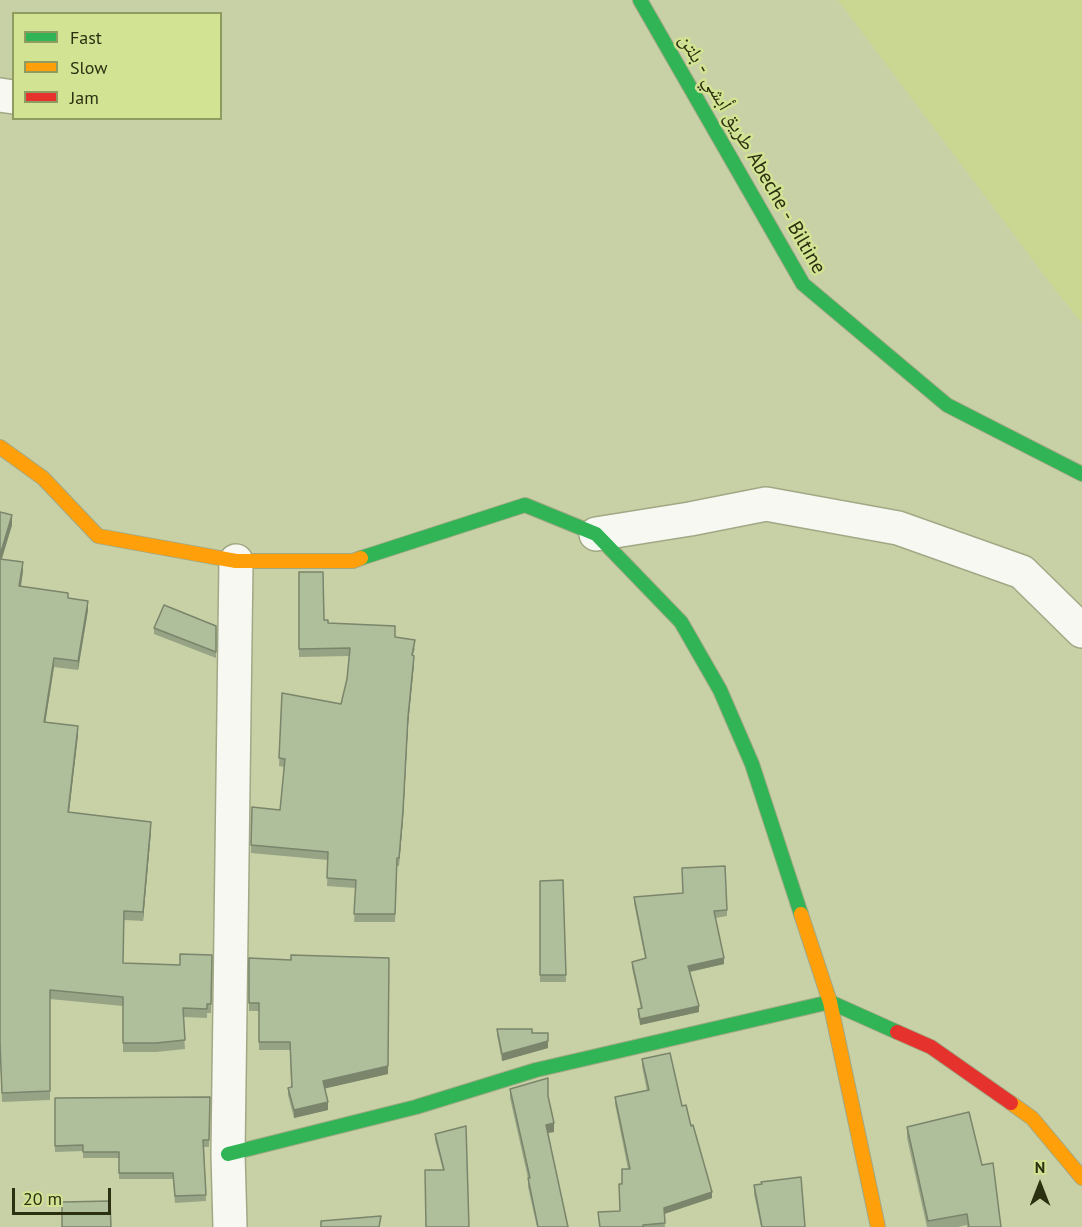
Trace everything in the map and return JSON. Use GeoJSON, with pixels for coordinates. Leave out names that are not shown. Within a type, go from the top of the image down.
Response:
{"type":"FeatureCollection","features":[{"type":"Feature","properties":{"kind":"street","name":"طريق أبشي - بلتن Abeche - Biltine"},"geometry":{"type":"LineString","coordinates":[[640,0],[803,284],[947,405],[1082,474]]}},
{"type":"Feature","properties":{"kind":"street"},"geometry":{"type":"LineString","coordinates":[[0,447],[43,478],[98,536],[236,561],[353,561],[525,505],[596,534],[681,622],[720,690],[752,764],[830,1002],[878,1227]]}},
{"type":"Feature","properties":{"kind":"street"},"geometry":{"type":"LineString","coordinates":[[596,534],[766,504],[898,528],[1022,572],[1082,630]]}},
{"type":"Feature","properties":{"kind":"street"},"geometry":{"type":"LineString","coordinates":[[230,1227],[228,1154],[236,561]]}},
{"type":"Feature","properties":{"kind":"street"},"geometry":{"type":"LineString","coordinates":[[228,1154],[416,1107],[547,1067],[830,1002],[931,1047],[1032,1118],[1082,1178]]}},
{"type":"Feature","properties":{"kind":"shaded area"},"geometry":{"type":"Polygon","coordinates":[[[838,0],[1082,0],[1082,323],[1053,287],[838,0]]]}},
{"type":"Feature","properties":{"kind":"building"},"geometry":{"type":"Polygon","coordinates":[[[0,512],[12,515],[0,555],[0,512]]]}},
{"type":"Feature","properties":{"kind":"building"},"geometry":{"type":"Polygon","coordinates":[[[0,559],[23,562],[19,586],[68,593],[68,598],[88,601],[78,661],[54,658],[44,722],[78,726],[68,812],[151,822],[143,912],[124,911],[123,963],[180,965],[180,954],[212,955],[211,1004],[207,1004],[207,1009],[183,1008],[185,1040],[123,1043],[123,997],[50,990],[50,1091],[2,1093],[0,1043],[0,559]]]}},
{"type":"Feature","properties":{"kind":"building"},"geometry":{"type":"Polygon","coordinates":[[[299,572],[323,572],[324,620],[328,620],[328,623],[395,626],[395,637],[415,640],[412,655],[414,656],[403,811],[399,858],[397,858],[395,914],[354,914],[356,880],[327,878],[328,852],[251,845],[252,807],[280,810],[285,759],[279,758],[282,693],[341,704],[347,679],[350,648],[299,649],[299,572]]]}},
{"type":"Feature","properties":{"kind":"building"},"geometry":{"type":"Polygon","coordinates":[[[164,605],[216,626],[216,652],[154,628],[164,605]]]}},
{"type":"Feature","properties":{"kind":"building"},"geometry":{"type":"Polygon","coordinates":[[[725,866],[727,910],[714,911],[724,958],[688,966],[699,1006],[640,1019],[638,1009],[642,1008],[632,962],[646,958],[634,897],[683,893],[682,868],[725,866]]]}},
{"type":"Feature","properties":{"kind":"building"},"geometry":{"type":"Polygon","coordinates":[[[563,880],[566,975],[540,975],[540,881],[563,880]]]}},
{"type":"Feature","properties":{"kind":"building"},"geometry":{"type":"Polygon","coordinates":[[[291,955],[389,958],[388,1066],[323,1081],[328,1102],[294,1110],[288,1088],[292,1087],[290,1042],[259,1042],[259,1003],[249,1003],[249,958],[291,960],[291,955]]]}},
{"type":"Feature","properties":{"kind":"building"},"geometry":{"type":"Polygon","coordinates":[[[497,1029],[532,1029],[532,1033],[548,1033],[548,1041],[502,1054],[497,1029]]]}},
{"type":"Feature","properties":{"kind":"building"},"geometry":{"type":"Polygon","coordinates":[[[670,1053],[682,1106],[686,1105],[691,1126],[693,1125],[712,1192],[664,1208],[665,1223],[643,1225],[643,1227],[600,1227],[598,1212],[620,1211],[619,1184],[622,1184],[622,1169],[630,1169],[615,1097],[649,1090],[642,1059],[670,1053]]]}},
{"type":"Feature","properties":{"kind":"building"},"geometry":{"type":"Polygon","coordinates":[[[548,1078],[548,1096],[554,1123],[546,1125],[568,1227],[538,1227],[528,1178],[530,1178],[510,1089],[548,1078]]]}},
{"type":"Feature","properties":{"kind":"building"},"geometry":{"type":"Polygon","coordinates":[[[210,1097],[209,1140],[203,1140],[206,1195],[175,1196],[173,1173],[119,1173],[119,1152],[83,1152],[83,1145],[55,1146],[55,1098],[210,1097]]]}},
{"type":"Feature","properties":{"kind":"building"},"geometry":{"type":"Polygon","coordinates":[[[969,1112],[982,1165],[993,1163],[1001,1227],[969,1227],[967,1214],[928,1221],[907,1127],[969,1112]]]}},
{"type":"Feature","properties":{"kind":"building"},"geometry":{"type":"Polygon","coordinates":[[[466,1126],[469,1227],[426,1227],[425,1170],[444,1170],[435,1134],[466,1126]]]}},
{"type":"Feature","properties":{"kind":"building"},"geometry":{"type":"Polygon","coordinates":[[[801,1177],[805,1227],[762,1227],[754,1185],[801,1177]]]}},
{"type":"Feature","properties":{"kind":"building"},"geometry":{"type":"Polygon","coordinates":[[[110,1201],[111,1227],[62,1227],[62,1202],[110,1201]]]}},
{"type":"Feature","properties":{"kind":"building"},"geometry":{"type":"Polygon","coordinates":[[[381,1216],[379,1227],[321,1227],[321,1221],[381,1216]]]}},
{"type":"Feature","properties":{"kind":"traffic: fast"},"geometry":{"type":"LineString","coordinates":[[640,0],[803,284],[947,405],[1082,474]]}},
{"type":"Feature","properties":{"kind":"traffic: fast"},"geometry":{"type":"LineString","coordinates":[[361,558],[525,505],[596,534],[681,622],[720,690],[752,764],[801,914]]}},
{"type":"Feature","properties":{"kind":"traffic: fast"},"geometry":{"type":"LineString","coordinates":[[228,1154],[416,1107],[536,1070],[830,1002],[897,1032]]}},
{"type":"Feature","properties":{"kind":"traffic: slow"},"geometry":{"type":"LineString","coordinates":[[0,447],[43,478],[98,536],[236,561],[353,561],[361,558]]}},
{"type":"Feature","properties":{"kind":"traffic: slow"},"geometry":{"type":"LineString","coordinates":[[801,914],[830,1002],[878,1227]]}},
{"type":"Feature","properties":{"kind":"traffic: slow"},"geometry":{"type":"LineString","coordinates":[[1011,1103],[1032,1118],[1082,1178]]}},
{"type":"Feature","properties":{"kind":"traffic: jam"},"geometry":{"type":"LineString","coordinates":[[897,1032],[931,1047],[1011,1103]]}}]}
